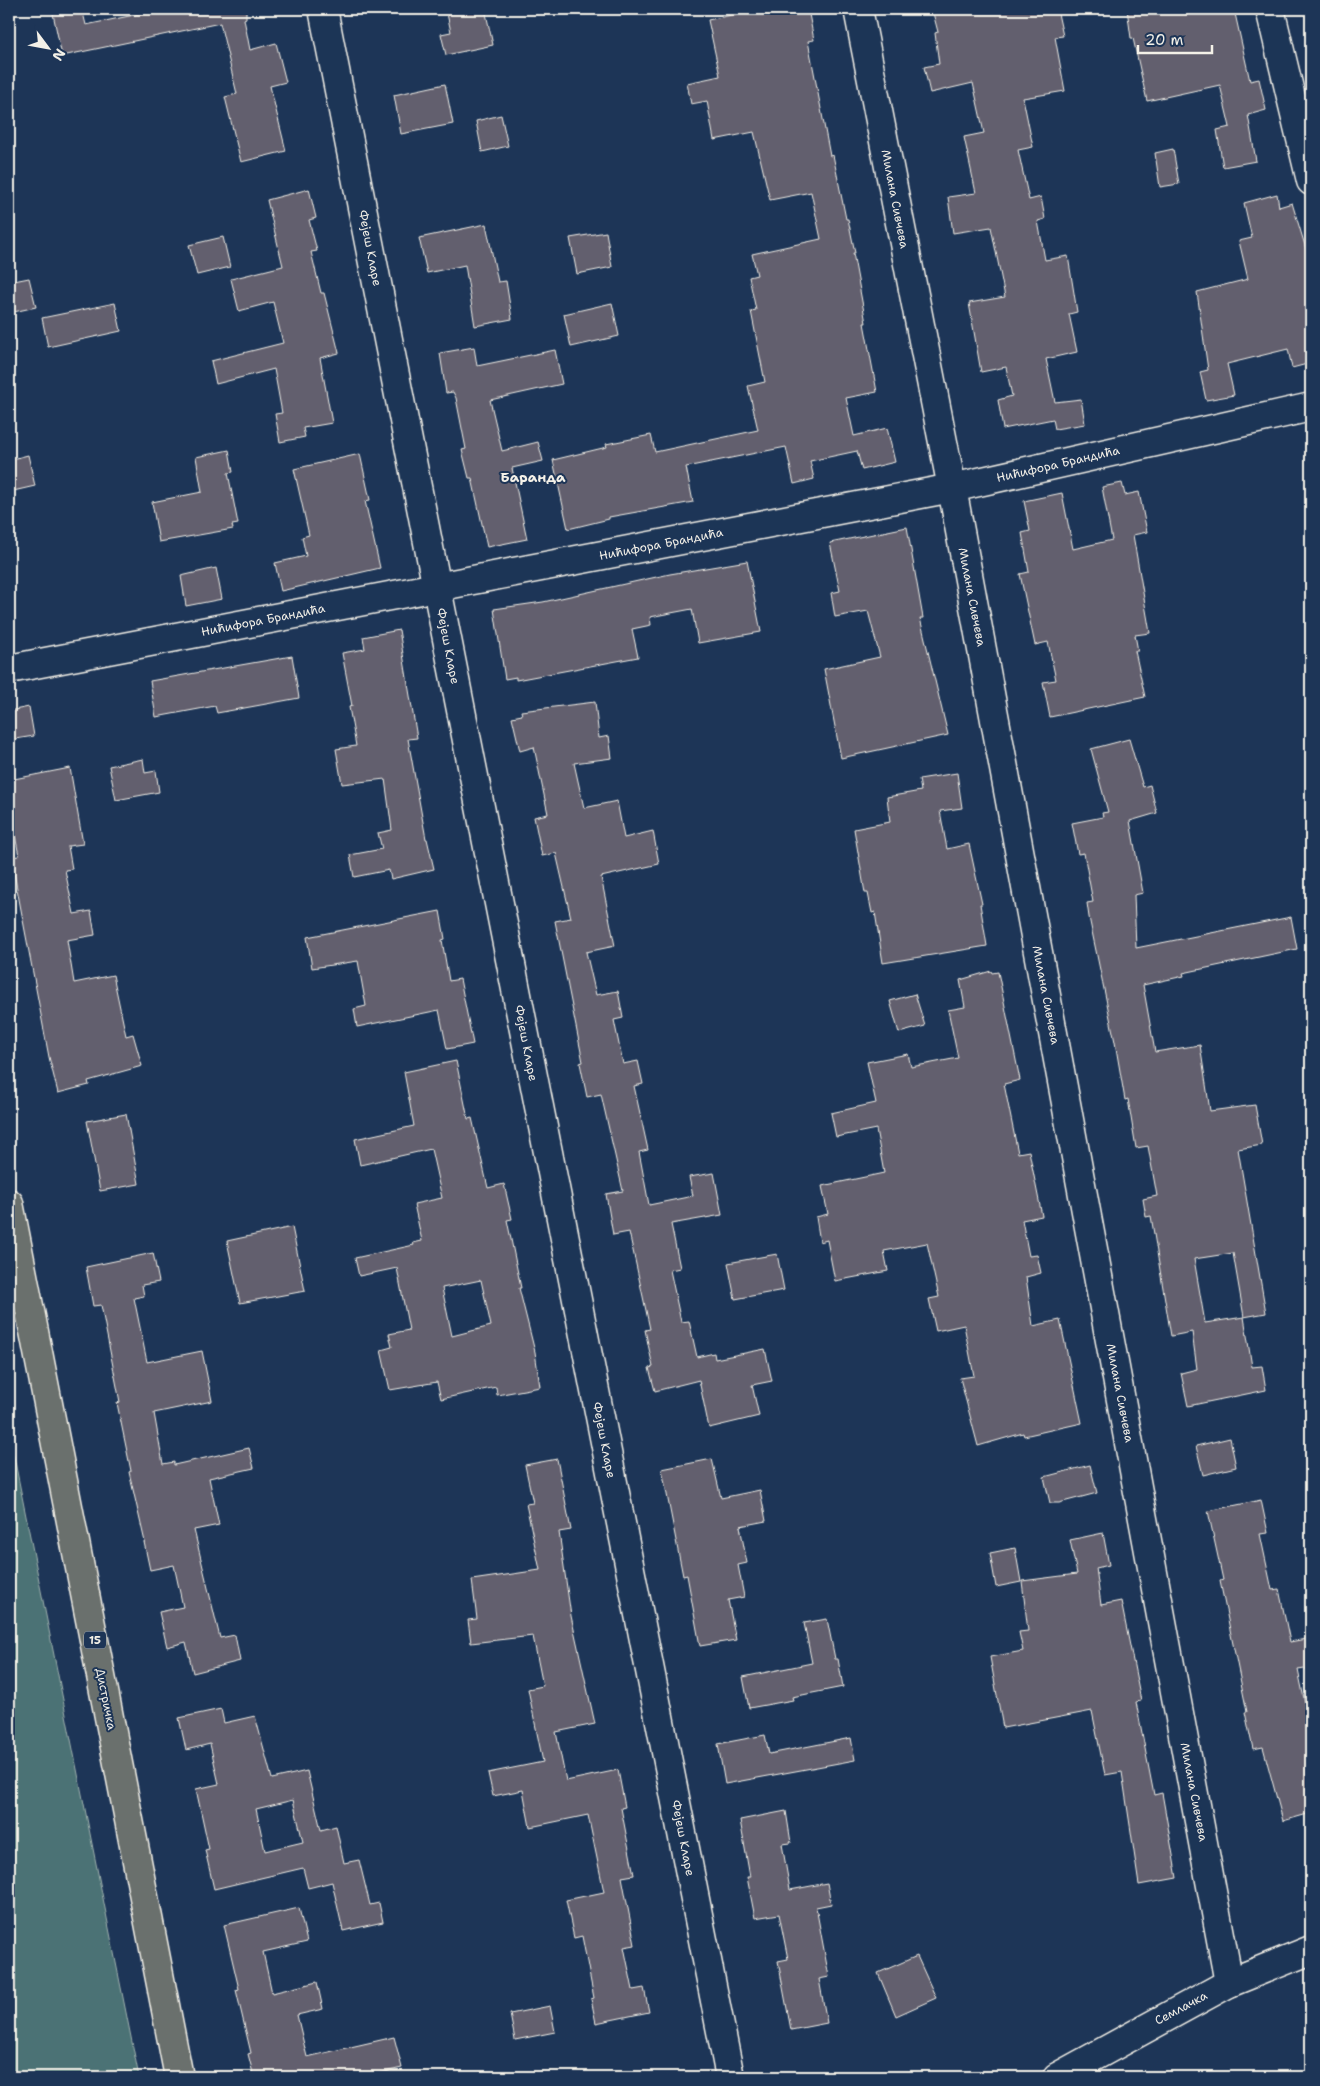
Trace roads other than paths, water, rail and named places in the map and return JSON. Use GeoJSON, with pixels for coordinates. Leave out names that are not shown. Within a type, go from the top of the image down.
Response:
{"type":"FeatureCollection","features":[{"type":"Feature","properties":{"kind":"main road","name":"Дистричка"},"geometry":{"type":"LineString","coordinates":[[9,1203],[179,2077]]}},
{"type":"Feature","properties":{"kind":"street","name":"Фејеш Кларе"},"geometry":{"type":"LineString","coordinates":[[323,9],[730,2077]]}},
{"type":"Feature","properties":{"kind":"street","name":"Милана Сивчева"},"geometry":{"type":"LineString","coordinates":[[858,9],[952,488],[1229,1982]]}},
{"type":"Feature","properties":{"kind":"street"},"geometry":{"type":"LineString","coordinates":[[1270,9],[1311,181]]}},
{"type":"Feature","properties":{"kind":"street","name":"Нићифора Брандића"},"geometry":{"type":"LineString","coordinates":[[9,669],[952,488],[1311,407]]}},
{"type":"Feature","properties":{"kind":"street","name":"Семлачка"},"geometry":{"type":"LineString","coordinates":[[1057,2077],[1229,1982],[1311,1950]]}},
{"type":"Feature","properties":{"kind":"district","name":"Баранда"},"geometry":{"type":"Point","coordinates":[533,477]}}]}
